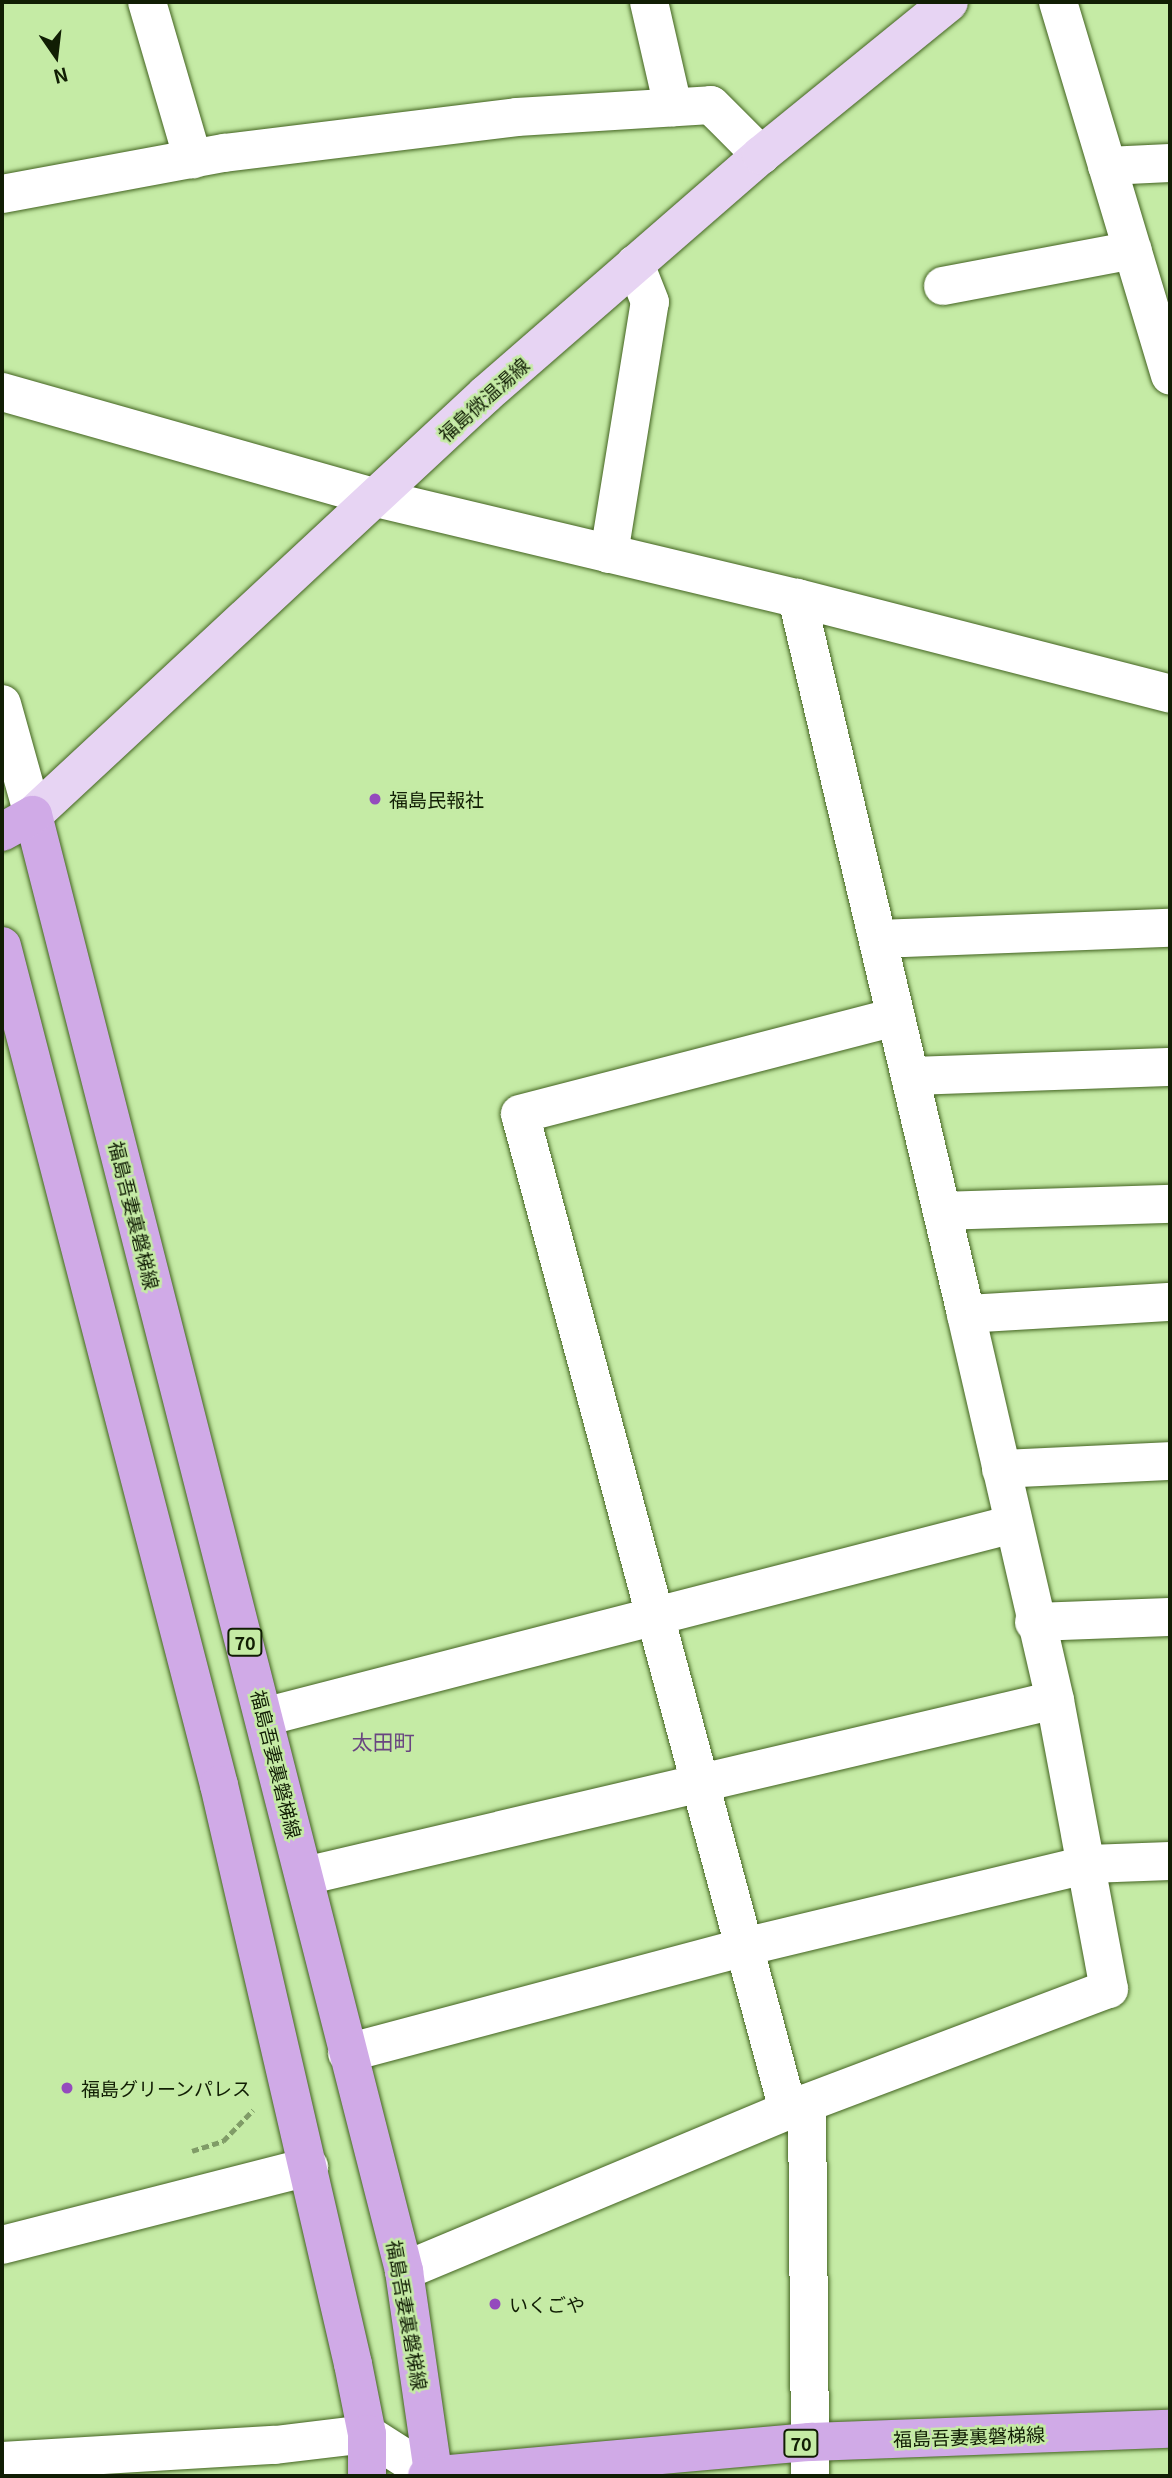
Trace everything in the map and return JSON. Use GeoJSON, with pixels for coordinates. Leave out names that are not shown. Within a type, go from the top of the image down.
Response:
{"type":"FeatureCollection","features":[{"type":"Feature","properties":{"kind":"main road","name":"福島微温湯線"},"geometry":{"type":"LineString","coordinates":[[12,817],[376,498],[486,394],[635,264],[761,155],[949,2]]}},
{"type":"Feature","properties":{"kind":"main road","name":"福島吾妻裏磐梯線"},"geometry":{"type":"LineString","coordinates":[[12,817],[264,1717],[305,1876],[347,2053],[404,2271],[431,2475],[810,2459],[1170,2429]]}},
{"type":"Feature","properties":{"kind":"main road"},"geometry":{"type":"LineString","coordinates":[[2,946],[219,1785],[309,2167],[367,2434],[367,2476]]}},
{"type":"Feature","properties":{"kind":"street"},"geometry":{"type":"LineString","coordinates":[[147,2],[193,159]]}},
{"type":"Feature","properties":{"kind":"street"},"geometry":{"type":"LineString","coordinates":[[649,2],[673,107]]}},
{"type":"Feature","properties":{"kind":"street"},"geometry":{"type":"LineString","coordinates":[[1058,2],[1170,376]]}},
{"type":"Feature","properties":{"kind":"street"},"geometry":{"type":"LineString","coordinates":[[2,194],[193,159],[517,117],[710,105],[761,155]]}},
{"type":"Feature","properties":{"kind":"street"},"geometry":{"type":"LineString","coordinates":[[1107,166],[1170,163]]}},
{"type":"Feature","properties":{"kind":"street"},"geometry":{"type":"LineString","coordinates":[[943,286],[1133,250]]}},
{"type":"Feature","properties":{"kind":"street"},"geometry":{"type":"LineString","coordinates":[[608,554],[650,302],[635,264]]}},
{"type":"Feature","properties":{"kind":"street"},"geometry":{"type":"LineString","coordinates":[[2,392],[376,498],[797,598],[1170,694]]}},
{"type":"Feature","properties":{"kind":"street"},"geometry":{"type":"LineString","coordinates":[[404,2271],[798,2106],[1109,1989],[1089,1864],[1055,1700],[1034,1622],[966,1314],[797,598]]}},
{"type":"Feature","properties":{"kind":"street"},"geometry":{"type":"LineString","coordinates":[[2,705],[12,817]]}},
{"type":"Feature","properties":{"kind":"street"},"geometry":{"type":"LineString","coordinates":[[878,939],[1170,928]]}},
{"type":"Feature","properties":{"kind":"street"},"geometry":{"type":"LineString","coordinates":[[810,2459],[798,2106],[744,1947],[520,1114],[896,1017]]}},
{"type":"Feature","properties":{"kind":"street"},"geometry":{"type":"LineString","coordinates":[[910,1076],[1170,1067]]}},
{"type":"Feature","properties":{"kind":"street"},"geometry":{"type":"LineString","coordinates":[[942,1211],[1170,1205]]}},
{"type":"Feature","properties":{"kind":"street"},"geometry":{"type":"LineString","coordinates":[[966,1314],[1170,1303]]}},
{"type":"Feature","properties":{"kind":"street"},"geometry":{"type":"LineString","coordinates":[[1001,1469],[1170,1461]]}},
{"type":"Feature","properties":{"kind":"street"},"geometry":{"type":"LineString","coordinates":[[264,1717],[1013,1524]]}},
{"type":"Feature","properties":{"kind":"street"},"geometry":{"type":"LineString","coordinates":[[1034,1622],[1170,1617]]}},
{"type":"Feature","properties":{"kind":"street"},"geometry":{"type":"LineString","coordinates":[[305,1876],[1055,1700]]}},
{"type":"Feature","properties":{"kind":"street"},"geometry":{"type":"LineString","coordinates":[[347,2053],[744,1947],[1089,1864],[1170,1861]]}},
{"type":"Feature","properties":{"kind":"street"},"geometry":{"type":"LineString","coordinates":[[2,2245],[309,2167]]}},
{"type":"Feature","properties":{"kind":"street"},"geometry":{"type":"LineString","coordinates":[[2,2461],[275,2445],[367,2434],[431,2475]]}},
{"type":"Feature","properties":{"kind":"path"},"geometry":{"type":"LineString","coordinates":[[184,2153],[223,2141],[261,2099]]}},
{"type":"Feature","properties":{"kind":"place","name":"福島民報社"},"geometry":{"type":"Point","coordinates":[375,799]}},
{"type":"Feature","properties":{"kind":"place","name":"福島グリーンパレス"},"geometry":{"type":"Point","coordinates":[67,2088]}},
{"type":"Feature","properties":{"kind":"place","name":"いくごや"},"geometry":{"type":"Point","coordinates":[495,2304]}},
{"type":"Feature","properties":{"kind":"district","name":"太田町"},"geometry":{"type":"Point","coordinates":[383,1741]}}]}
